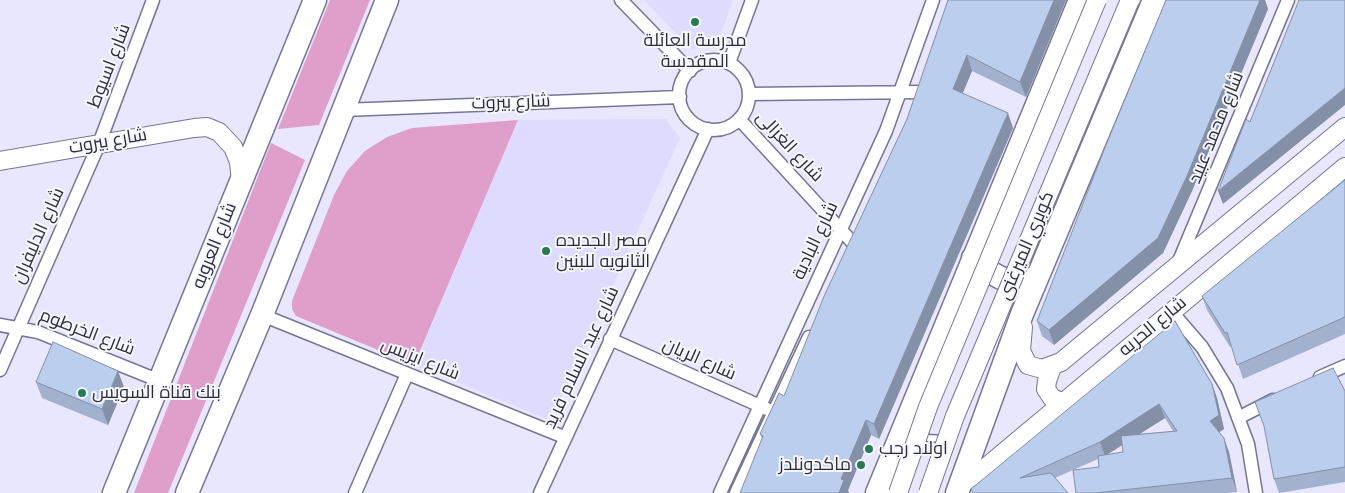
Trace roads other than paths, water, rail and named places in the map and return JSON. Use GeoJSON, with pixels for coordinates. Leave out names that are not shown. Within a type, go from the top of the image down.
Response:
{"type":"FeatureCollection","features":[{"type":"Feature","properties":{"kind":"highway","name":"شارع العروبه"},"geometry":{"type":"LineString","coordinates":[[114,493],[315,0]]}},
{"type":"Feature","properties":{"kind":"highway"},"geometry":{"type":"LineString","coordinates":[[187,493],[262,315],[387,0]]}},
{"type":"Feature","properties":{"kind":"highway"},"geometry":{"type":"LineString","coordinates":[[877,493],[1080,0]]}},
{"type":"Feature","properties":{"kind":"highway"},"geometry":{"type":"LineString","coordinates":[[958,489],[1012,319],[1038,279],[1154,0]]}},
{"type":"Feature","properties":{"kind":"highway"},"geometry":{"type":"LineString","coordinates":[[973,258],[986,270],[1002,278],[1019,281],[1038,279]]}},
{"type":"Feature","properties":{"kind":"street","name":"شارع اسيوط"},"geometry":{"type":"LineString","coordinates":[[99,144],[154,0]]}},
{"type":"Feature","properties":{"kind":"street"},"geometry":{"type":"LineString","coordinates":[[621,0],[690,71]]}},
{"type":"Feature","properties":{"kind":"street"},"geometry":{"type":"LineString","coordinates":[[729,63],[752,0]]}},
{"type":"Feature","properties":{"kind":"street","name":"شارع البادية"},"geometry":{"type":"LineString","coordinates":[[720,493],[841,230],[901,92],[933,0]]}},
{"type":"Feature","properties":{"kind":"street","name":"كوبري الميرغنى"},"geometry":{"type":"LineString","coordinates":[[898,493],[928,407],[1097,0]]}},
{"type":"Feature","properties":{"kind":"street","name":"كوبري الميرغنى"},"geometry":{"type":"LineString","coordinates":[[928,493],[958,409],[1130,0]]}},
{"type":"Feature","properties":{"kind":"street","name":"شارع محمد عبيد"},"geometry":{"type":"LineString","coordinates":[[1176,268],[1189,242],[1283,2]]}},
{"type":"Feature","properties":{"kind":"street"},"geometry":{"type":"LineString","coordinates":[[721,61],[729,63],[744,75],[749,94],[745,112],[739,119],[725,128],[708,129],[690,120],[683,110],[680,97],[682,83],[690,71],[704,62],[721,61]]}},
{"type":"Feature","properties":{"kind":"street"},"geometry":{"type":"LineString","coordinates":[[749,94],[901,92],[921,88],[915,105]]}},
{"type":"Feature","properties":{"kind":"street","name":"شارع بيروت"},"geometry":{"type":"LineString","coordinates":[[342,110],[680,97]]}},
{"type":"Feature","properties":{"kind":"street","name":"شارع الغزالى"},"geometry":{"type":"LineString","coordinates":[[739,119],[841,230],[851,247]]}},
{"type":"Feature","properties":{"kind":"street","name":"شارع بيروت"},"geometry":{"type":"LineString","coordinates":[[0,162],[207,127],[219,132],[233,148],[239,162],[241,182]]}},
{"type":"Feature","properties":{"kind":"street","name":"شارع الحريه"},"geometry":{"type":"LineString","coordinates":[[1052,367],[1066,358],[1176,268],[1345,127]]}},
{"type":"Feature","properties":{"kind":"street","name":"شارع عبد السلام فريد"},"geometry":{"type":"LineString","coordinates":[[540,493],[564,437],[708,129]]}},
{"type":"Feature","properties":{"kind":"street","name":"شارع الدليفران"},"geometry":{"type":"LineString","coordinates":[[0,370],[99,144]]}},
{"type":"Feature","properties":{"kind":"street","name":"شارع الحريه"},"geometry":{"type":"LineString","coordinates":[[958,489],[986,468],[1062,402],[1345,167]]}},
{"type":"Feature","properties":{"kind":"street","name":"شارع البادية"},"geometry":{"type":"LineString","coordinates":[[851,247],[861,226]]}},
{"type":"Feature","properties":{"kind":"street"},"geometry":{"type":"LineString","coordinates":[[1172,312],[1193,335],[1211,360],[1240,417],[1252,459],[1256,493]]}},
{"type":"Feature","properties":{"kind":"street","name":"شارع ايزيس"},"geometry":{"type":"LineString","coordinates":[[262,315],[564,437]]}},
{"type":"Feature","properties":{"kind":"street"},"geometry":{"type":"LineString","coordinates":[[1012,319],[1023,358],[1028,365],[1037,369],[1052,367],[1046,383],[1047,392],[1052,398],[1062,402]]}},
{"type":"Feature","properties":{"kind":"street"},"geometry":{"type":"LineString","coordinates":[[736,493],[815,323]]}},
{"type":"Feature","properties":{"kind":"street","name":"شارع الخرطوم"},"geometry":{"type":"LineString","coordinates":[[0,325],[19,327],[44,334],[160,381]]}},
{"type":"Feature","properties":{"kind":"street","name":"شارع الريان"},"geometry":{"type":"LineString","coordinates":[[610,340],[774,412]]}},
{"type":"Feature","properties":{"kind":"street"},"geometry":{"type":"LineString","coordinates":[[1309,382],[1345,366]]}},
{"type":"Feature","properties":{"kind":"street"},"geometry":{"type":"LineString","coordinates":[[354,493],[407,374]]}},
{"type":"Feature","properties":{"kind":"street"},"geometry":{"type":"LineString","coordinates":[[1240,417],[1283,395]]}},
{"type":"Feature","properties":{"kind":"lane"},"geometry":{"type":"LineString","coordinates":[[964,278],[965,299],[919,415],[920,428],[928,438],[941,440],[953,433],[993,338],[1012,319]]}},
{"type":"Feature","properties":{"kind":"place","name":"مدرسة العائلة المقدسة"},"geometry":{"type":"Point","coordinates":[695,22]}},
{"type":"Feature","properties":{"kind":"place","name":"مصر الجديده الثانويه للبنين"},"geometry":{"type":"Point","coordinates":[546,251]}},
{"type":"Feature","properties":{"kind":"place","name":"بنك قناة السويس"},"geometry":{"type":"Point","coordinates":[82,393]}},
{"type":"Feature","properties":{"kind":"place","name":"اولاد رجب"},"geometry":{"type":"Point","coordinates":[869,449]}},
{"type":"Feature","properties":{"kind":"place","name":"ماكدونلدز"},"geometry":{"type":"Point","coordinates":[861,465]}}]}
